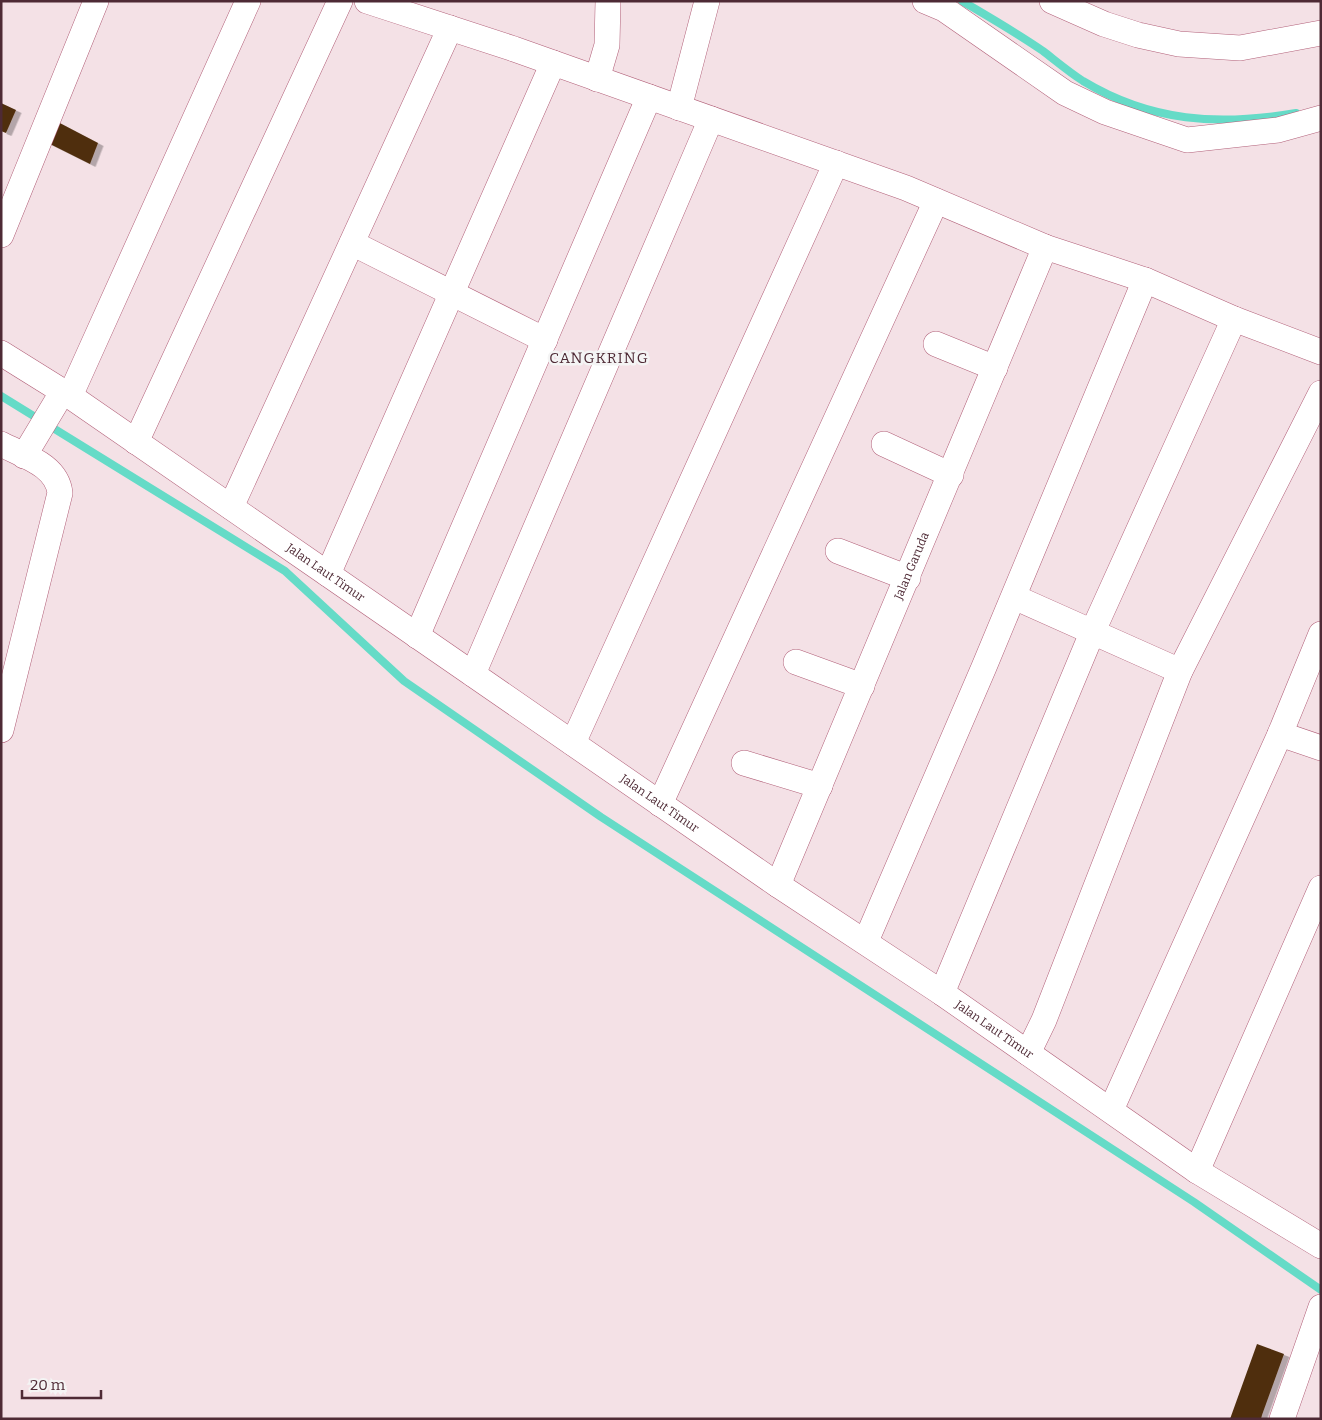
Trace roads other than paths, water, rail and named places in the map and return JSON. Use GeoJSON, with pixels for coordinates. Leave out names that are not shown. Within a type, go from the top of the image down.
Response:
{"type":"FeatureCollection","features":[{"type":"Feature","properties":{"kind":"street"},"geometry":{"type":"LineString","coordinates":[[1,236],[96,1]]}},
{"type":"Feature","properties":{"kind":"street"},"geometry":{"type":"LineString","coordinates":[[28,448],[62,397],[248,1]]}},
{"type":"Feature","properties":{"kind":"street"},"geometry":{"type":"LineString","coordinates":[[136,442],[340,1]]}},
{"type":"Feature","properties":{"kind":"street"},"geometry":{"type":"LineString","coordinates":[[367,1],[553,63],[836,163],[936,201],[1045,247],[1145,280],[1234,319],[1321,352]]}},
{"type":"Feature","properties":{"kind":"street"},"geometry":{"type":"LineString","coordinates":[[597,79],[607,45],[608,1]]}},
{"type":"Feature","properties":{"kind":"street"},"geometry":{"type":"LineString","coordinates":[[679,108],[707,1]]}},
{"type":"Feature","properties":{"kind":"street"},"geometry":{"type":"LineString","coordinates":[[925,1],[944,9],[1065,93],[1104,112],[1187,140],[1278,130],[1321,118]]}},
{"type":"Feature","properties":{"kind":"street"},"geometry":{"type":"LineString","coordinates":[[1052,1],[1104,24],[1138,35],[1179,44],[1240,48],[1321,33]]}},
{"type":"Feature","properties":{"kind":"street"},"geometry":{"type":"LineString","coordinates":[[231,507],[450,28]]}},
{"type":"Feature","properties":{"kind":"street"},"geometry":{"type":"LineString","coordinates":[[328,574],[553,63]]}},
{"type":"Feature","properties":{"kind":"street"},"geometry":{"type":"LineString","coordinates":[[417,636],[649,97]]}},
{"type":"Feature","properties":{"kind":"street"},"geometry":{"type":"LineString","coordinates":[[473,674],[711,119]]}},
{"type":"Feature","properties":{"kind":"street"},"geometry":{"type":"LineString","coordinates":[[573,743],[836,163]]}},
{"type":"Feature","properties":{"kind":"street"},"geometry":{"type":"LineString","coordinates":[[660,804],[936,201]]}},
{"type":"Feature","properties":{"kind":"street"},"geometry":{"type":"LineString","coordinates":[[352,243],[545,340]]}},
{"type":"Feature","properties":{"kind":"street","name":"Jalan Garuda"},"geometry":{"type":"LineString","coordinates":[[778,885],[1045,247]]}},
{"type":"Feature","properties":{"kind":"street"},"geometry":{"type":"LineString","coordinates":[[866,941],[1014,597],[1145,280]]}},
{"type":"Feature","properties":{"kind":"street"},"geometry":{"type":"LineString","coordinates":[[942,993],[1092,633],[1234,319]]}},
{"type":"Feature","properties":{"kind":"street"},"geometry":{"type":"LineString","coordinates":[[936,344],[995,368]]}},
{"type":"Feature","properties":{"kind":"street","name":"Jalan Laut Timur"},"geometry":{"type":"LineString","coordinates":[[1,353],[62,397],[136,442],[231,507],[778,885],[866,941],[942,993],[1196,1171],[1321,1246]]}},
{"type":"Feature","properties":{"kind":"street"},"geometry":{"type":"LineString","coordinates":[[1028,1053],[1044,1020],[1180,670],[1321,393]]}},
{"type":"Feature","properties":{"kind":"street"},"geometry":{"type":"LineString","coordinates":[[1,444],[28,448],[55,476],[60,493],[1,730]]}},
{"type":"Feature","properties":{"kind":"street"},"geometry":{"type":"LineString","coordinates":[[884,444],[951,475]]}},
{"type":"Feature","properties":{"kind":"street"},"geometry":{"type":"LineString","coordinates":[[838,551],[908,578]]}},
{"type":"Feature","properties":{"kind":"street"},"geometry":{"type":"LineString","coordinates":[[1014,597],[1092,633],[1180,670]]}},
{"type":"Feature","properties":{"kind":"street"},"geometry":{"type":"LineString","coordinates":[[1111,1110],[1280,734],[1321,634]]}},
{"type":"Feature","properties":{"kind":"street"},"geometry":{"type":"LineString","coordinates":[[796,662],[862,686]]}},
{"type":"Feature","properties":{"kind":"street"},"geometry":{"type":"LineString","coordinates":[[1280,734],[1321,748]]}},
{"type":"Feature","properties":{"kind":"street"},"geometry":{"type":"LineString","coordinates":[[744,762],[820,786]]}},
{"type":"Feature","properties":{"kind":"street"},"geometry":{"type":"LineString","coordinates":[[1196,1171],[1321,888]]}},
{"type":"Feature","properties":{"kind":"street"},"geometry":{"type":"LineString","coordinates":[[1282,1419],[1321,1307]]}},
{"type":"Feature","properties":{"kind":"waterway"},"geometry":{"type":"LineString","coordinates":[[962,1],[1033,44],[1083,81],[1108,95],[1134,105],[1160,113],[1212,119],[1239,119],[1296,113]]}},
{"type":"Feature","properties":{"kind":"waterway"},"geometry":{"type":"LineString","coordinates":[[1,396],[285,571],[404,681],[601,817],[1194,1202],[1321,1290]]}},
{"type":"Feature","properties":{"kind":"district","name":"CANGKRING"},"geometry":{"type":"Point","coordinates":[599,358]}}]}
